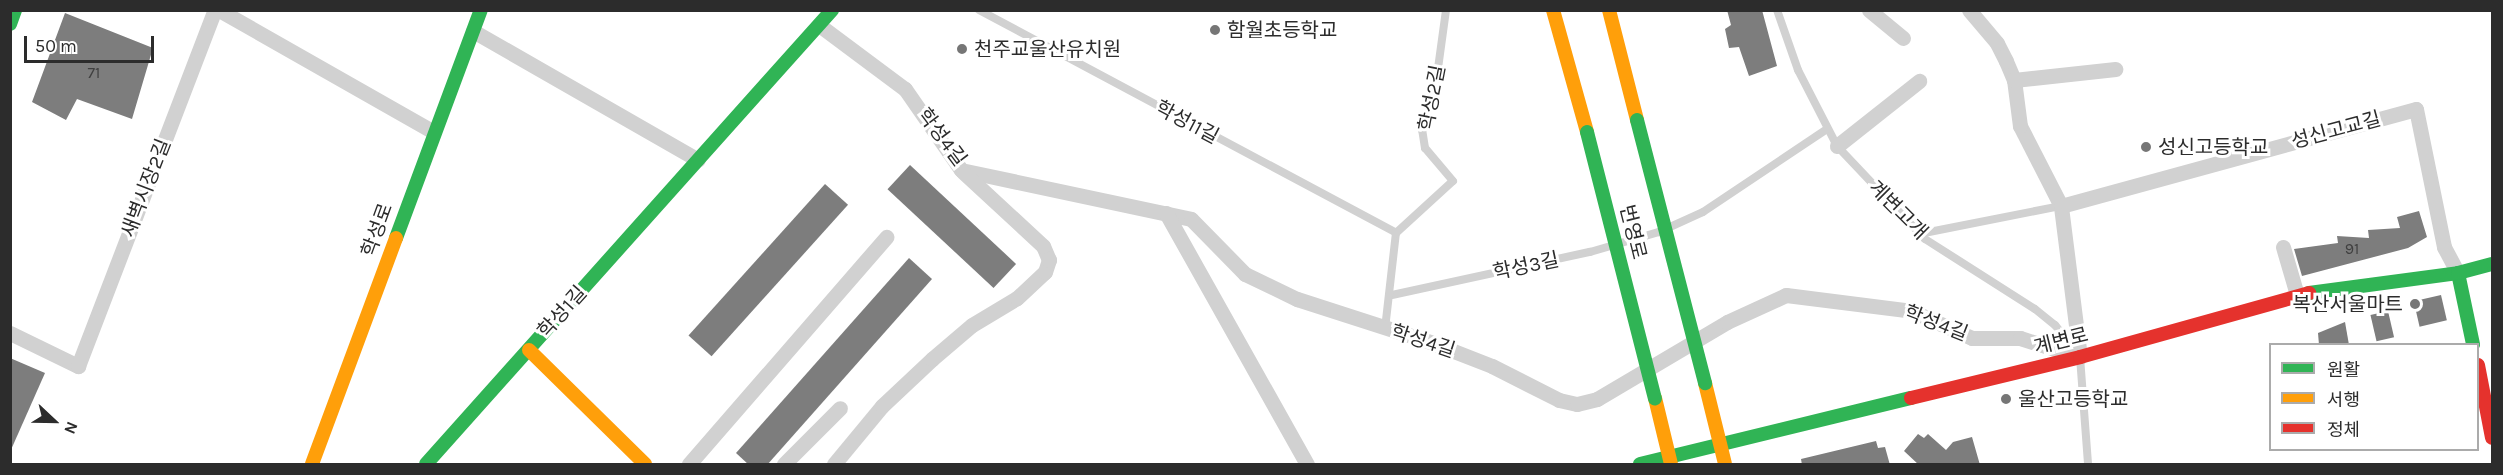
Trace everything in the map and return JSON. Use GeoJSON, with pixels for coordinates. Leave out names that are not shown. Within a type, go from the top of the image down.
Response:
{"type":"FeatureCollection","features":[{"type":"Feature","properties":{"kind":"street"},"geometry":{"type":"LineString","coordinates":[[10,24],[15,10]]}},
{"type":"Feature","properties":{"kind":"street","name":"새벽시장2길"},"geometry":{"type":"LineString","coordinates":[[10,333],[78,366],[217,10],[434,132]]}},
{"type":"Feature","properties":{"kind":"street","name":"학성로"},"geometry":{"type":"LineString","coordinates":[[312,465],[481,10]]}},
{"type":"Feature","properties":{"kind":"street","name":"학성1길"},"geometry":{"type":"LineString","coordinates":[[426,465],[832,10]]}},
{"type":"Feature","properties":{"kind":"street","name":"번영로"},"geometry":{"type":"LineString","coordinates":[[1553,10],[1587,132],[1670,461]]}},
{"type":"Feature","properties":{"kind":"street","name":"번영로"},"geometry":{"type":"LineString","coordinates":[[1609,10],[1725,465]]}},
{"type":"Feature","properties":{"kind":"street"},"geometry":{"type":"LineString","coordinates":[[1869,10],[1903,38]]}},
{"type":"Feature","properties":{"kind":"street"},"geometry":{"type":"LineString","coordinates":[[1969,10],[1997,43],[2014,80],[2020,126],[2061,206],[2080,357]]}},
{"type":"Feature","properties":{"kind":"street","name":"학성4길"},"geometry":{"type":"LineString","coordinates":[[819,25],[905,89],[961,170],[1166,213],[1200,226],[1245,274],[1297,299],[1492,366],[1559,400],[1577,404],[1597,399],[1727,322],[1786,295],[1912,311],[1972,338],[2020,339],[2080,357]]}},
{"type":"Feature","properties":{"kind":"street"},"geometry":{"type":"LineString","coordinates":[[473,31],[698,160]]}},
{"type":"Feature","properties":{"kind":"street"},"geometry":{"type":"LineString","coordinates":[[2014,80],[2115,69]]}},
{"type":"Feature","properties":{"kind":"street"},"geometry":{"type":"LineString","coordinates":[[1838,146],[1919,81]]}},
{"type":"Feature","properties":{"kind":"street","name":"성신고교길"},"geometry":{"type":"LineString","coordinates":[[2061,206],[2416,109],[2444,247],[2458,273]]}},
{"type":"Feature","properties":{"kind":"street"},"geometry":{"type":"LineString","coordinates":[[834,465],[882,406],[932,359],[972,325],[1017,298],[1045,272],[1048,255],[1037,239],[961,170]]}},
{"type":"Feature","properties":{"kind":"street"},"geometry":{"type":"LineString","coordinates":[[1166,213],[1307,465]]}},
{"type":"Feature","properties":{"kind":"street"},"geometry":{"type":"LineString","coordinates":[[689,465],[886,237]]}},
{"type":"Feature","properties":{"kind":"street"},"geometry":{"type":"LineString","coordinates":[[2283,247],[2297,295]]}},
{"type":"Feature","properties":{"kind":"street","name":"계변로"},"geometry":{"type":"LineString","coordinates":[[1640,465],[1670,461],[1720,444],[2080,357],[2297,295],[2458,273],[2493,264]]}},
{"type":"Feature","properties":{"kind":"street"},"geometry":{"type":"LineString","coordinates":[[2458,273],[2473,343]]}},
{"type":"Feature","properties":{"kind":"street"},"geometry":{"type":"LineString","coordinates":[[529,350],[645,465]]}},
{"type":"Feature","properties":{"kind":"street"},"geometry":{"type":"LineString","coordinates":[[2479,370],[2493,438]]}},
{"type":"Feature","properties":{"kind":"street"},"geometry":{"type":"LineString","coordinates":[[784,465],[840,408]]}},
{"type":"Feature","properties":{"kind":"lane","name":"학성11길"},"geometry":{"type":"LineString","coordinates":[[979,10],[1346,210],[1396,233]]}},
{"type":"Feature","properties":{"kind":"lane","name":"학성2길"},"geometry":{"type":"LineString","coordinates":[[1396,233],[1453,181],[1425,147],[1422,130],[1436,83],[1446,10]]}},
{"type":"Feature","properties":{"kind":"lane","name":"계변고개"},"geometry":{"type":"LineString","coordinates":[[1777,10],[1798,70],[1827,129],[1838,146],[1919,234],[2041,314],[2055,325],[2080,357]]}},
{"type":"Feature","properties":{"kind":"lane","name":"학성3길"},"geometry":{"type":"LineString","coordinates":[[1392,296],[1590,252],[1659,232],[1702,212],[1827,129]]}},
{"type":"Feature","properties":{"kind":"lane"},"geometry":{"type":"LineString","coordinates":[[1919,234],[2061,206]]}},
{"type":"Feature","properties":{"kind":"lane"},"geometry":{"type":"LineString","coordinates":[[1385,329],[1392,296],[1396,233]]}},
{"type":"Feature","properties":{"kind":"lane"},"geometry":{"type":"LineString","coordinates":[[2080,357],[2088,465]]}},
{"type":"Feature","properties":{"kind":"building"},"geometry":{"type":"Polygon","coordinates":[[[1727,10],[1762,10],[1777,66],[1749,76],[1739,47],[1729,48],[1725,29],[1731,25],[1727,10]]]}},
{"type":"Feature","properties":{"kind":"building"},"geometry":{"type":"Polygon","coordinates":[[[65,13],[153,48],[132,119],[77,99],[66,120],[32,102],[65,13]]]}},
{"type":"Feature","properties":{"kind":"building"},"geometry":{"type":"Polygon","coordinates":[[[910,165],[1016,264],[994,288],[887,189],[910,165]]]}},
{"type":"Feature","properties":{"kind":"building"},"geometry":{"type":"Polygon","coordinates":[[[825,184],[848,205],[712,356],[688,336],[825,184]]]}},
{"type":"Feature","properties":{"kind":"building"},"geometry":{"type":"Polygon","coordinates":[[[2419,211],[2427,237],[2408,248],[2302,276],[2294,249],[2338,243],[2337,236],[2369,238],[2368,230],[2400,228],[2397,217],[2419,211]]]}},
{"type":"Feature","properties":{"kind":"building"},"geometry":{"type":"Polygon","coordinates":[[[909,258],[932,279],[767,465],[749,465],[736,453],[909,258]]]}},
{"type":"Feature","properties":{"kind":"building"},"geometry":{"type":"Polygon","coordinates":[[[2441,295],[2447,320],[2420,327],[2414,301],[2441,295]]]}},
{"type":"Feature","properties":{"kind":"building"},"geometry":{"type":"Polygon","coordinates":[[[2388,311],[2394,337],[2377,341],[2370,315],[2388,311]]]}},
{"type":"Feature","properties":{"kind":"building"},"geometry":{"type":"Polygon","coordinates":[[[2345,322],[2349,343],[2319,343],[2318,333],[2345,322]]]}},
{"type":"Feature","properties":{"kind":"building"},"geometry":{"type":"Polygon","coordinates":[[[10,358],[45,373],[10,452],[10,358]]]}},
{"type":"Feature","properties":{"kind":"building"},"geometry":{"type":"Polygon","coordinates":[[[1918,434],[1924,438],[1928,434],[1946,450],[1953,442],[1972,437],[1980,465],[1919,465],[1904,451],[1918,434]]]}},
{"type":"Feature","properties":{"kind":"building"},"geometry":{"type":"Polygon","coordinates":[[[1876,441],[1878,448],[1885,447],[1890,465],[1802,465],[1801,459],[1876,441]]]}},
{"type":"Feature","properties":{"kind":"traffic: fast"},"geometry":{"type":"LineString","coordinates":[[10,24],[15,10]]}},
{"type":"Feature","properties":{"kind":"traffic: fast"},"geometry":{"type":"LineString","coordinates":[[396,238],[481,10]]}},
{"type":"Feature","properties":{"kind":"traffic: fast"},"geometry":{"type":"LineString","coordinates":[[426,464],[832,10]]}},
{"type":"Feature","properties":{"kind":"traffic: fast"},"geometry":{"type":"LineString","coordinates":[[1637,120],[1705,383]]}},
{"type":"Feature","properties":{"kind":"traffic: fast"},"geometry":{"type":"LineString","coordinates":[[1587,132],[1655,398]]}},
{"type":"Feature","properties":{"kind":"traffic: fast"},"geometry":{"type":"LineString","coordinates":[[2309,293],[2458,273],[2492,264]]}},
{"type":"Feature","properties":{"kind":"traffic: fast"},"geometry":{"type":"LineString","coordinates":[[2458,273],[2473,343]]}},
{"type":"Feature","properties":{"kind":"traffic: fast"},"geometry":{"type":"LineString","coordinates":[[1640,464],[1911,398]]}},
{"type":"Feature","properties":{"kind":"traffic: slow"},"geometry":{"type":"LineString","coordinates":[[1553,10],[1587,132]]}},
{"type":"Feature","properties":{"kind":"traffic: slow"},"geometry":{"type":"LineString","coordinates":[[1609,10],[1637,120]]}},
{"type":"Feature","properties":{"kind":"traffic: slow"},"geometry":{"type":"LineString","coordinates":[[312,464],[396,238]]}},
{"type":"Feature","properties":{"kind":"traffic: slow"},"geometry":{"type":"LineString","coordinates":[[529,350],[645,464]]}},
{"type":"Feature","properties":{"kind":"traffic: slow"},"geometry":{"type":"LineString","coordinates":[[1705,383],[1725,464]]}},
{"type":"Feature","properties":{"kind":"traffic: slow"},"geometry":{"type":"LineString","coordinates":[[1655,398],[1671,464]]}},
{"type":"Feature","properties":{"kind":"traffic: jam"},"geometry":{"type":"LineString","coordinates":[[1911,398],[2080,357],[2309,293]]}},
{"type":"Feature","properties":{"kind":"traffic: jam"},"geometry":{"type":"LineString","coordinates":[[2479,370],[2492,438]]}},
{"type":"Feature","properties":{"kind":"place","name":"함월초등학교"},"geometry":{"type":"Point","coordinates":[1215,30]}},
{"type":"Feature","properties":{"kind":"place","name":"천주교울산유치원"},"geometry":{"type":"Point","coordinates":[962,49]}},
{"type":"Feature","properties":{"kind":"place","name":"성신고등학교"},"geometry":{"type":"Point","coordinates":[2146,147]}},
{"type":"Feature","properties":{"kind":"place","name":"복산서울마트"},"geometry":{"type":"Point","coordinates":[2415,304]}},
{"type":"Feature","properties":{"kind":"place","name":"울산고등학교"},"geometry":{"type":"Point","coordinates":[2006,399]}}]}
